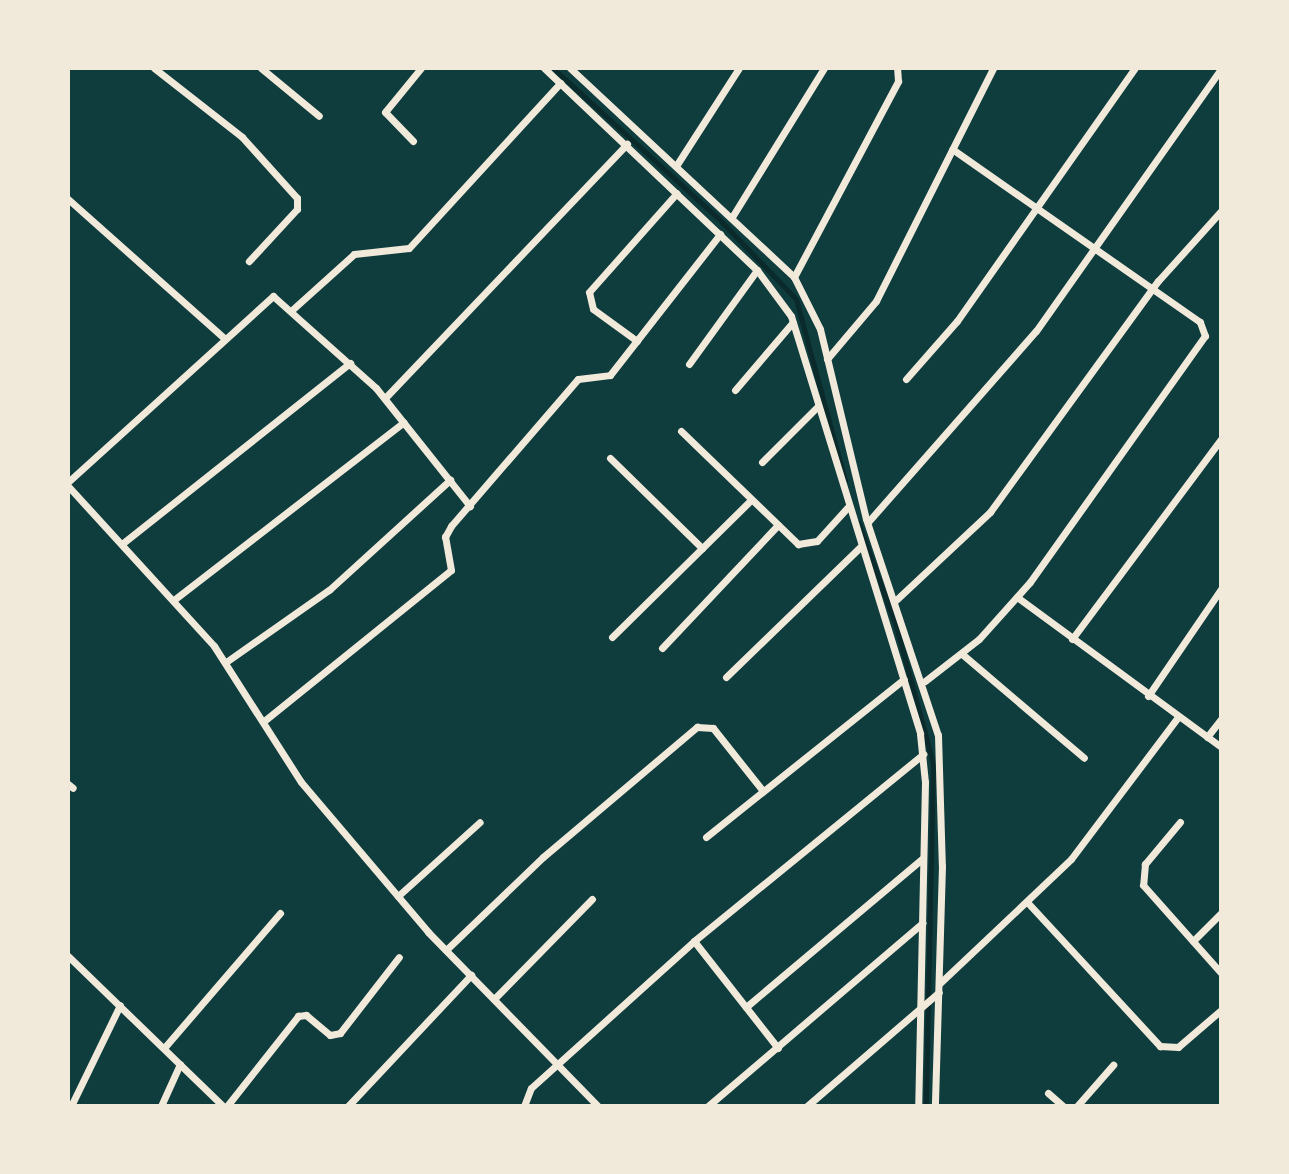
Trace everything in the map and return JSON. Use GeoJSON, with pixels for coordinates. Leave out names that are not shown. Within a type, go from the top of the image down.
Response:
{"type":"FeatureCollection","features":[{"type":"Feature","properties":{"kind":"street"},"geometry":{"type":"LineString","coordinates":[[154,68],[242,137],[297,198],[297,209],[249,261]]}},
{"type":"Feature","properties":{"kind":"street"},"geometry":{"type":"LineString","coordinates":[[261,68],[319,116]]}},
{"type":"Feature","properties":{"kind":"street"},"geometry":{"type":"LineString","coordinates":[[413,141],[385,112],[421,68]]}},
{"type":"Feature","properties":{"kind":"street"},"geometry":{"type":"LineString","coordinates":[[544,68],[757,270],[793,322],[847,508],[904,679],[923,754],[922,923],[930,998],[935,1106]]}},
{"type":"Feature","properties":{"kind":"street"},"geometry":{"type":"LineString","coordinates":[[570,68],[794,277],[811,306],[868,522],[925,681],[943,769],[940,983]]}},
{"type":"Feature","properties":{"kind":"street"},"geometry":{"type":"LineString","coordinates":[[676,166],[739,68]]}},
{"type":"Feature","properties":{"kind":"street"},"geometry":{"type":"LineString","coordinates":[[732,217],[824,68]]}},
{"type":"Feature","properties":{"kind":"street"},"geometry":{"type":"LineString","coordinates":[[794,277],[898,81],[897,68]]}},
{"type":"Feature","properties":{"kind":"street"},"geometry":{"type":"LineString","coordinates":[[827,359],[876,301],[993,68]]}},
{"type":"Feature","properties":{"kind":"street"},"geometry":{"type":"LineString","coordinates":[[906,379],[1037,208],[1135,68]]}},
{"type":"Feature","properties":{"kind":"street"},"geometry":{"type":"LineString","coordinates":[[868,522],[1013,360],[1221,69]]}},
{"type":"Feature","properties":{"kind":"street"},"geometry":{"type":"LineString","coordinates":[[293,309],[354,254],[408,248],[560,83]]}},
{"type":"Feature","properties":{"kind":"street"},"geometry":{"type":"LineString","coordinates":[[385,398],[626,144]]}},
{"type":"Feature","properties":{"kind":"street"},"geometry":{"type":"LineString","coordinates":[[925,681],[962,654],[1017,597],[1202,344],[1200,322],[1092,251],[1037,208],[952,149]]}},
{"type":"Feature","properties":{"kind":"street"},"geometry":{"type":"LineString","coordinates":[[636,341],[593,309],[589,292],[677,193]]}},
{"type":"Feature","properties":{"kind":"street"},"geometry":{"type":"LineString","coordinates":[[68,199],[223,337]]}},
{"type":"Feature","properties":{"kind":"street"},"geometry":{"type":"LineString","coordinates":[[896,600],[990,512],[1151,290],[1221,211]]}},
{"type":"Feature","properties":{"kind":"street"},"geometry":{"type":"LineString","coordinates":[[264,721],[448,573],[445,537],[578,379],[605,378],[720,234]]}},
{"type":"Feature","properties":{"kind":"street"},"geometry":{"type":"LineString","coordinates":[[689,364],[757,270]]}},
{"type":"Feature","properties":{"kind":"street"},"geometry":{"type":"LineString","coordinates":[[470,506],[385,398],[280,297],[266,298],[68,484],[175,599],[226,662],[301,782],[398,896],[446,950],[598,1106]]}},
{"type":"Feature","properties":{"kind":"street"},"geometry":{"type":"LineString","coordinates":[[735,390],[793,322]]}},
{"type":"Feature","properties":{"kind":"street"},"geometry":{"type":"LineString","coordinates":[[123,543],[350,363]]}},
{"type":"Feature","properties":{"kind":"street"},"geometry":{"type":"LineString","coordinates":[[762,462],[818,405]]}},
{"type":"Feature","properties":{"kind":"street"},"geometry":{"type":"LineString","coordinates":[[175,599],[404,422]]}},
{"type":"Feature","properties":{"kind":"street"},"geometry":{"type":"LineString","coordinates":[[681,431],[798,544],[811,545],[847,508]]}},
{"type":"Feature","properties":{"kind":"street"},"geometry":{"type":"LineString","coordinates":[[1072,639],[1221,439]]}},
{"type":"Feature","properties":{"kind":"street"},"geometry":{"type":"LineString","coordinates":[[610,458],[702,548]]}},
{"type":"Feature","properties":{"kind":"street"},"geometry":{"type":"LineString","coordinates":[[226,662],[329,590],[450,480]]}},
{"type":"Feature","properties":{"kind":"street"},"geometry":{"type":"LineString","coordinates":[[612,637],[751,500]]}},
{"type":"Feature","properties":{"kind":"street"},"geometry":{"type":"LineString","coordinates":[[662,648],[778,525]]}},
{"type":"Feature","properties":{"kind":"street"},"geometry":{"type":"LineString","coordinates":[[726,677],[860,547]]}},
{"type":"Feature","properties":{"kind":"street"},"geometry":{"type":"LineString","coordinates":[[1149,696],[1221,589]]}},
{"type":"Feature","properties":{"kind":"street"},"geometry":{"type":"LineString","coordinates":[[1017,597],[1221,747]]}},
{"type":"Feature","properties":{"kind":"street"},"geometry":{"type":"LineString","coordinates":[[962,654],[1084,758]]}},
{"type":"Feature","properties":{"kind":"street"},"geometry":{"type":"LineString","coordinates":[[706,837],[904,679]]}},
{"type":"Feature","properties":{"kind":"street"},"geometry":{"type":"LineString","coordinates":[[807,1106],[930,998],[940,983],[1028,903],[1071,859],[1178,717]]}},
{"type":"Feature","properties":{"kind":"street"},"geometry":{"type":"LineString","coordinates":[[1207,737],[1221,719]]}},
{"type":"Feature","properties":{"kind":"street"},"geometry":{"type":"LineString","coordinates":[[446,950],[543,857],[697,727],[713,727],[763,791]]}},
{"type":"Feature","properties":{"kind":"street"},"geometry":{"type":"LineString","coordinates":[[524,1106],[531,1088],[694,941],[923,754]]}},
{"type":"Feature","properties":{"kind":"street"},"geometry":{"type":"LineString","coordinates":[[398,896],[480,821]]}},
{"type":"Feature","properties":{"kind":"street"},"geometry":{"type":"LineString","coordinates":[[1180,822],[1141,873],[1143,885],[1221,973]]}},
{"type":"Feature","properties":{"kind":"street"},"geometry":{"type":"LineString","coordinates":[[746,1007],[923,858]]}},
{"type":"Feature","properties":{"kind":"street"},"geometry":{"type":"LineString","coordinates":[[494,999],[592,899]]}},
{"type":"Feature","properties":{"kind":"street"},"geometry":{"type":"LineString","coordinates":[[1028,903],[1160,1046],[1178,1047],[1221,1010]]}},
{"type":"Feature","properties":{"kind":"street"},"geometry":{"type":"LineString","coordinates":[[164,1048],[280,913]]}},
{"type":"Feature","properties":{"kind":"street"},"geometry":{"type":"LineString","coordinates":[[1192,941],[1221,913]]}},
{"type":"Feature","properties":{"kind":"street"},"geometry":{"type":"LineString","coordinates":[[708,1106],[922,923]]}},
{"type":"Feature","properties":{"kind":"street"},"geometry":{"type":"LineString","coordinates":[[694,941],[778,1048]]}},
{"type":"Feature","properties":{"kind":"street"},"geometry":{"type":"LineString","coordinates":[[68,956],[225,1106],[298,1016],[306,1015],[330,1035],[340,1033],[398,957]]}},
{"type":"Feature","properties":{"kind":"street"},"geometry":{"type":"LineString","coordinates":[[348,1106],[471,975]]}},
{"type":"Feature","properties":{"kind":"street"},"geometry":{"type":"LineString","coordinates":[[918,1106],[930,998]]}},
{"type":"Feature","properties":{"kind":"street"},"geometry":{"type":"LineString","coordinates":[[71,1106],[120,1005]]}},
{"type":"Feature","properties":{"kind":"street"},"geometry":{"type":"LineString","coordinates":[[161,1106],[180,1064]]}},
{"type":"Feature","properties":{"kind":"street"},"geometry":{"type":"LineString","coordinates":[[1077,1106],[1113,1065]]}},
{"type":"Feature","properties":{"kind":"street"},"geometry":{"type":"LineString","coordinates":[[1048,1093],[1063,1106]]}},
{"type":"Feature","properties":{"kind":"waterway"},"geometry":{"type":"LineString","coordinates":[[553,68],[718,218],[796,299],[845,480]]}},
{"type":"Feature","properties":{"kind":"waterway"},"geometry":{"type":"LineString","coordinates":[[858,522],[896,626],[933,763],[926,1106]]}}]}
